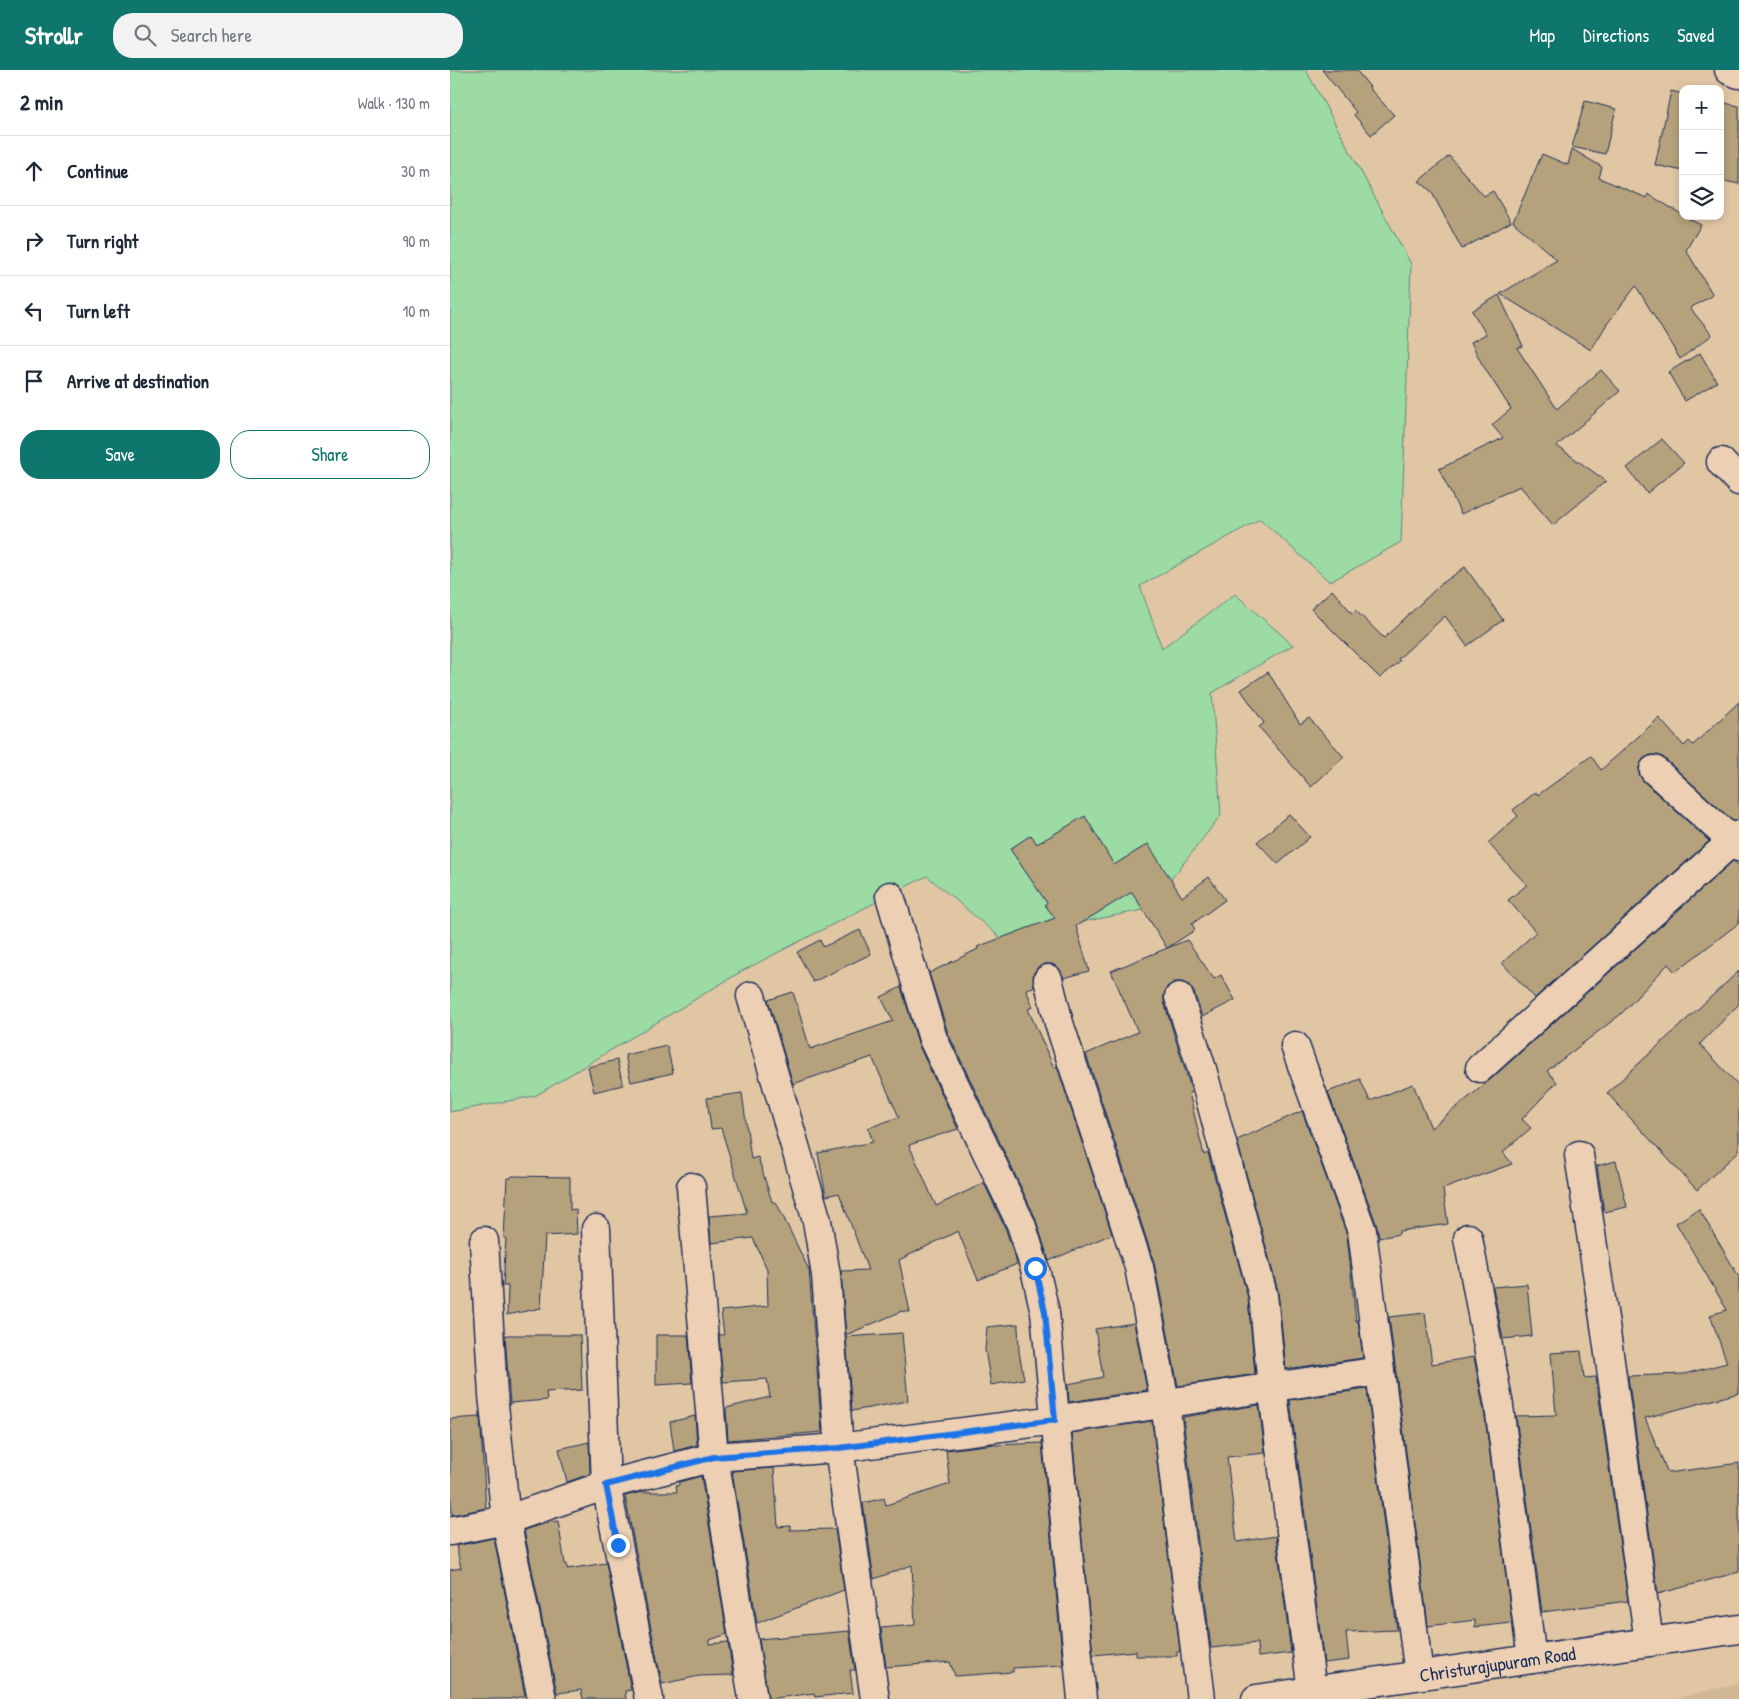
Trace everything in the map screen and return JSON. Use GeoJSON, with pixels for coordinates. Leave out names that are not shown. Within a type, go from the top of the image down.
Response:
{"type":"FeatureCollection","features":[{"type":"Feature","properties":{"kind":"street"},"geometry":{"type":"LineString","coordinates":[[1729,70],[1739,74]]}},
{"type":"Feature","properties":{"kind":"street"},"geometry":{"type":"LineString","coordinates":[[1721,462],[1739,482]]}},
{"type":"Feature","properties":{"kind":"street"},"geometry":{"type":"LineString","coordinates":[[1480,1068],[1737,841],[1654,770]]}},
{"type":"Feature","properties":{"kind":"street"},"geometry":{"type":"LineString","coordinates":[[890,896],[933,1039],[1021,1224],[1045,1312],[1082,1699]]}},
{"type":"Feature","properties":{"kind":"street"},"geometry":{"type":"LineString","coordinates":[[1048,979],[1059,1023],[1140,1267],[1165,1402],[1201,1699]]}},
{"type":"Feature","properties":{"kind":"street"},"geometry":{"type":"LineString","coordinates":[[751,996],[817,1221],[826,1275],[839,1448],[875,1699]]}},
{"type":"Feature","properties":{"kind":"street"},"geometry":{"type":"LineString","coordinates":[[1179,997],[1202,1069],[1263,1295],[1272,1386],[1312,1691]]}},
{"type":"Feature","properties":{"kind":"street"},"geometry":{"type":"LineString","coordinates":[[1295,1046],[1362,1231],[1419,1675]]}},
{"type":"Feature","properties":{"kind":"street"},"geometry":{"type":"LineString","coordinates":[[1579,1155],[1649,1642]]}},
{"type":"Feature","properties":{"kind":"street"},"geometry":{"type":"LineString","coordinates":[[692,1187],[714,1457],[753,1699]]}},
{"type":"Feature","properties":{"kind":"street"},"geometry":{"type":"LineString","coordinates":[[596,1230],[606,1485],[649,1699]]}},
{"type":"Feature","properties":{"kind":"street"},"geometry":{"type":"LineString","coordinates":[[1468,1238],[1498,1406],[1532,1659]]}},
{"type":"Feature","properties":{"kind":"street"},"geometry":{"type":"LineString","coordinates":[[484,1241],[493,1395],[506,1520],[542,1699]]}},
{"type":"Feature","properties":{"kind":"street"},"geometry":{"type":"LineString","coordinates":[[450,1531],[506,1520],[606,1485],[714,1457],[839,1448],[1055,1420],[1380,1371]]}},
{"type":"Feature","properties":{"kind":"street","name":"Christurajupuram Road"},"geometry":{"type":"LineString","coordinates":[[1256,1699],[1739,1629]]}},
{"type":"Feature","properties":{"kind":"shaded area"},"geometry":{"type":"Polygon","coordinates":[[[1739,1683],[1739,1699],[1674,1699],[1739,1683]]]}},
{"type":"Feature","properties":{"kind":"green space"},"geometry":{"type":"Polygon","coordinates":[[[450,70],[1306,70],[1411,264],[1401,542],[1330,582],[1260,519],[1140,586],[1162,648],[1235,594],[1293,645],[1212,693],[1221,815],[1148,909],[1001,938],[927,876],[742,971],[535,1096],[450,1112],[450,70]]]}},
{"type":"Feature","properties":{"kind":"building"},"geometry":{"type":"Polygon","coordinates":[[[1322,70],[1356,70],[1369,88],[1394,115],[1371,135],[1354,115],[1356,112],[1322,70]]]}},
{"type":"Feature","properties":{"kind":"building"},"geometry":{"type":"Polygon","coordinates":[[[1671,91],[1679,93],[1679,170],[1655,165],[1671,91]]]}},
{"type":"Feature","properties":{"kind":"building"},"geometry":{"type":"Polygon","coordinates":[[[1585,101],[1616,109],[1605,154],[1572,147],[1585,101]]]}},
{"type":"Feature","properties":{"kind":"building"},"geometry":{"type":"Polygon","coordinates":[[[1724,103],[1739,106],[1739,184],[1724,181],[1724,103]]]}},
{"type":"Feature","properties":{"kind":"building"},"geometry":{"type":"Polygon","coordinates":[[[1572,149],[1602,167],[1599,178],[1647,198],[1648,194],[1679,213],[1679,220],[1691,220],[1701,225],[1686,250],[1713,295],[1690,308],[1712,335],[1680,359],[1636,286],[1607,324],[1591,350],[1500,294],[1557,260],[1513,222],[1542,154],[1568,165],[1572,149]]]}},
{"type":"Feature","properties":{"kind":"building"},"geometry":{"type":"Polygon","coordinates":[[[1449,156],[1484,196],[1493,191],[1511,222],[1462,249],[1431,191],[1419,181],[1449,156]]]}},
{"type":"Feature","properties":{"kind":"building"},"geometry":{"type":"Polygon","coordinates":[[[1499,295],[1523,346],[1517,348],[1557,409],[1601,370],[1620,391],[1557,446],[1606,481],[1553,525],[1520,486],[1461,514],[1439,469],[1503,438],[1492,425],[1511,409],[1482,364],[1471,342],[1486,334],[1472,311],[1499,295]]]}},
{"type":"Feature","properties":{"kind":"building"},"geometry":{"type":"Polygon","coordinates":[[[1700,353],[1717,382],[1685,401],[1668,372],[1700,353]]]}},
{"type":"Feature","properties":{"kind":"building"},"geometry":{"type":"Polygon","coordinates":[[[1662,439],[1684,463],[1647,493],[1627,468],[1662,439]]]}},
{"type":"Feature","properties":{"kind":"building"},"geometry":{"type":"Polygon","coordinates":[[[1465,567],[1503,620],[1467,646],[1445,616],[1398,659],[1400,661],[1380,678],[1311,609],[1332,590],[1352,613],[1355,610],[1384,638],[1440,585],[1465,567]]]}},
{"type":"Feature","properties":{"kind":"building"},"geometry":{"type":"Polygon","coordinates":[[[1268,672],[1300,724],[1309,718],[1344,757],[1311,787],[1259,727],[1264,723],[1241,690],[1268,672]]]}},
{"type":"Feature","properties":{"kind":"building"},"geometry":{"type":"Polygon","coordinates":[[[1739,702],[1739,820],[1733,821],[1664,758],[1658,755],[1650,755],[1643,759],[1639,767],[1639,774],[1643,781],[1709,841],[1535,998],[1502,963],[1536,932],[1508,900],[1527,885],[1488,843],[1518,816],[1513,810],[1536,792],[1538,795],[1591,756],[1601,770],[1659,718],[1684,746],[1689,741],[1693,745],[1739,702]]]}},
{"type":"Feature","properties":{"kind":"building"},"geometry":{"type":"Polygon","coordinates":[[[1289,814],[1310,837],[1278,864],[1257,842],[1289,814]]]}},
{"type":"Feature","properties":{"kind":"building"},"geometry":{"type":"Polygon","coordinates":[[[1085,816],[1114,865],[1148,844],[1182,897],[1209,877],[1225,900],[1192,924],[1195,930],[1167,948],[1132,892],[1076,926],[1089,971],[1064,978],[1059,968],[1052,964],[1045,964],[1038,967],[1033,974],[1034,987],[1026,989],[1033,1007],[1028,1009],[1054,1068],[1057,1066],[1112,1234],[1049,1261],[1035,1217],[948,1033],[929,973],[978,949],[977,947],[1055,918],[1010,849],[1031,835],[1037,844],[1085,816]]]}},
{"type":"Feature","properties":{"kind":"building"},"geometry":{"type":"Polygon","coordinates":[[[1733,861],[1739,865],[1739,923],[1675,972],[1668,964],[1621,1014],[1547,1071],[1557,1082],[1522,1119],[1531,1128],[1503,1152],[1512,1164],[1443,1189],[1448,1224],[1399,1231],[1399,1234],[1379,1238],[1377,1226],[1328,1092],[1360,1079],[1370,1101],[1413,1084],[1431,1128],[1490,1080],[1733,861]]]}},
{"type":"Feature","properties":{"kind":"building"},"geometry":{"type":"Polygon","coordinates":[[[860,930],[871,954],[813,982],[797,952],[820,940],[823,947],[860,930]]]}},
{"type":"Feature","properties":{"kind":"building"},"geometry":{"type":"Polygon","coordinates":[[[1187,940],[1214,979],[1221,975],[1235,1000],[1202,1017],[1194,992],[1189,985],[1182,982],[1174,982],[1167,987],[1164,994],[1164,1002],[1192,1092],[1189,1093],[1204,1155],[1208,1153],[1248,1298],[1255,1374],[1178,1386],[1154,1262],[1086,1054],[1138,1032],[1111,971],[1187,940]]]}},
{"type":"Feature","properties":{"kind":"building"},"geometry":{"type":"Polygon","coordinates":[[[1739,971],[1739,1004],[1700,1044],[1739,1086],[1739,1151],[1697,1190],[1607,1093],[1739,971]]]}},
{"type":"Feature","properties":{"kind":"building"},"geometry":{"type":"Polygon","coordinates":[[[901,987],[919,1046],[958,1129],[909,1145],[936,1206],[984,1183],[1006,1230],[1017,1264],[978,1280],[958,1231],[899,1260],[910,1312],[900,1311],[846,1335],[841,1271],[868,1270],[839,1193],[826,1196],[818,1153],[873,1142],[868,1128],[899,1117],[872,1057],[793,1084],[768,1000],[793,992],[810,1049],[893,1021],[881,997],[901,987]]]}},
{"type":"Feature","properties":{"kind":"building"},"geometry":{"type":"Polygon","coordinates":[[[667,1046],[673,1073],[631,1082],[625,1055],[667,1046]]]}},
{"type":"Feature","properties":{"kind":"building"},"geometry":{"type":"Polygon","coordinates":[[[617,1060],[623,1085],[594,1092],[588,1067],[617,1060]]]}},
{"type":"Feature","properties":{"kind":"building"},"geometry":{"type":"Polygon","coordinates":[[[742,1093],[751,1159],[758,1157],[772,1202],[776,1202],[809,1270],[822,1432],[728,1440],[726,1408],[770,1397],[767,1379],[723,1382],[719,1335],[724,1335],[721,1311],[768,1306],[767,1269],[753,1238],[711,1243],[709,1216],[747,1213],[721,1128],[711,1129],[707,1098],[742,1093]]]}},
{"type":"Feature","properties":{"kind":"building"},"geometry":{"type":"Polygon","coordinates":[[[1302,1111],[1347,1235],[1356,1321],[1358,1321],[1363,1358],[1286,1369],[1278,1291],[1237,1140],[1302,1111]]]}},
{"type":"Feature","properties":{"kind":"building"},"geometry":{"type":"Polygon","coordinates":[[[1616,1161],[1627,1207],[1604,1212],[1597,1166],[1616,1161]]]}},
{"type":"Feature","properties":{"kind":"building"},"geometry":{"type":"Polygon","coordinates":[[[512,1176],[570,1177],[570,1210],[576,1209],[577,1234],[545,1236],[541,1308],[507,1315],[508,1286],[503,1286],[506,1239],[504,1238],[507,1178],[512,1176]]]}},
{"type":"Feature","properties":{"kind":"building"},"geometry":{"type":"Polygon","coordinates":[[[1699,1209],[1739,1277],[1739,1393],[1645,1418],[1668,1473],[1739,1463],[1739,1572],[1658,1594],[1628,1376],[1684,1374],[1727,1363],[1710,1315],[1727,1310],[1676,1223],[1699,1209]]]}},
{"type":"Feature","properties":{"kind":"building"},"geometry":{"type":"Polygon","coordinates":[[[1527,1284],[1532,1336],[1503,1339],[1493,1287],[1527,1284]]]}},
{"type":"Feature","properties":{"kind":"building"},"geometry":{"type":"Polygon","coordinates":[[[1425,1313],[1432,1364],[1474,1357],[1485,1417],[1512,1623],[1475,1627],[1475,1620],[1428,1626],[1389,1317],[1425,1313]]]}},
{"type":"Feature","properties":{"kind":"building"},"geometry":{"type":"Polygon","coordinates":[[[1134,1323],[1147,1390],[1069,1402],[1068,1384],[1103,1377],[1095,1329],[1134,1323]]]}},
{"type":"Feature","properties":{"kind":"building"},"geometry":{"type":"Polygon","coordinates":[[[1018,1324],[1019,1352],[1024,1379],[991,1385],[985,1350],[987,1327],[1018,1324]]]}},
{"type":"Feature","properties":{"kind":"building"},"geometry":{"type":"Polygon","coordinates":[[[902,1333],[908,1401],[852,1411],[846,1337],[902,1333]]]}},
{"type":"Feature","properties":{"kind":"building"},"geometry":{"type":"Polygon","coordinates":[[[505,1335],[580,1335],[582,1390],[546,1392],[547,1400],[510,1403],[505,1335]]]}},
{"type":"Feature","properties":{"kind":"building"},"geometry":{"type":"Polygon","coordinates":[[[656,1335],[688,1335],[692,1383],[656,1385],[656,1335]]]}},
{"type":"Feature","properties":{"kind":"building"},"geometry":{"type":"Polygon","coordinates":[[[1581,1351],[1584,1378],[1596,1377],[1628,1601],[1542,1612],[1516,1416],[1556,1415],[1551,1353],[1581,1351]]]}},
{"type":"Feature","properties":{"kind":"building"},"geometry":{"type":"Polygon","coordinates":[[[1367,1389],[1397,1630],[1346,1632],[1349,1660],[1324,1663],[1290,1400],[1367,1389]]]}},
{"type":"Feature","properties":{"kind":"building"},"geometry":{"type":"Polygon","coordinates":[[[1259,1405],[1265,1453],[1227,1457],[1237,1542],[1276,1536],[1291,1653],[1258,1657],[1257,1643],[1211,1648],[1183,1417],[1259,1405]]]}},
{"type":"Feature","properties":{"kind":"building"},"geometry":{"type":"Polygon","coordinates":[[[695,1416],[697,1445],[674,1451],[670,1422],[695,1416]]]}},
{"type":"Feature","properties":{"kind":"building"},"geometry":{"type":"Polygon","coordinates":[[[480,1417],[486,1508],[452,1515],[450,1419],[480,1417]]]}},
{"type":"Feature","properties":{"kind":"building"},"geometry":{"type":"Polygon","coordinates":[[[1152,1421],[1180,1651],[1177,1652],[1177,1656],[1136,1656],[1136,1651],[1093,1655],[1072,1433],[1152,1421]]]}},
{"type":"Feature","properties":{"kind":"building"},"geometry":{"type":"Polygon","coordinates":[[[589,1442],[590,1474],[567,1482],[559,1449],[589,1442]]]}},
{"type":"Feature","properties":{"kind":"building"},"geometry":{"type":"Polygon","coordinates":[[[1042,1443],[1063,1665],[1013,1668],[1013,1672],[955,1676],[950,1662],[886,1667],[881,1628],[915,1625],[912,1565],[874,1579],[863,1503],[884,1498],[886,1505],[950,1484],[946,1450],[995,1444],[1042,1443]]]}},
{"type":"Feature","properties":{"kind":"building"},"geometry":{"type":"Polygon","coordinates":[[[774,1468],[778,1527],[790,1526],[790,1530],[835,1529],[844,1590],[757,1623],[732,1471],[774,1468]]]}},
{"type":"Feature","properties":{"kind":"building"},"geometry":{"type":"Polygon","coordinates":[[[701,1476],[727,1634],[710,1640],[710,1644],[728,1642],[733,1675],[699,1676],[662,1684],[625,1496],[642,1492],[677,1492],[676,1486],[679,1485],[679,1482],[701,1476]]]}},
{"type":"Feature","properties":{"kind":"building"},"geometry":{"type":"Polygon","coordinates":[[[558,1521],[567,1569],[606,1563],[631,1690],[625,1691],[626,1699],[583,1699],[581,1690],[557,1693],[524,1530],[558,1521]]]}},
{"type":"Feature","properties":{"kind":"building"},"geometry":{"type":"Polygon","coordinates":[[[494,1538],[525,1696],[509,1699],[450,1699],[450,1570],[461,1568],[456,1546],[494,1538]]]}},
{"type":"Feature","properties":{"kind":"building"},"geometry":{"type":"Polygon","coordinates":[[[849,1631],[855,1670],[850,1670],[853,1693],[815,1697],[814,1693],[768,1699],[759,1639],[849,1631]]]}},
{"type":"Feature","properties":{"kind":"route"},"geometry":{"type":"LineString","coordinates":[[618,1545],[606,1485],[714,1457],[839,1448],[1055,1420],[1045,1312],[1035,1268]]}}]}
